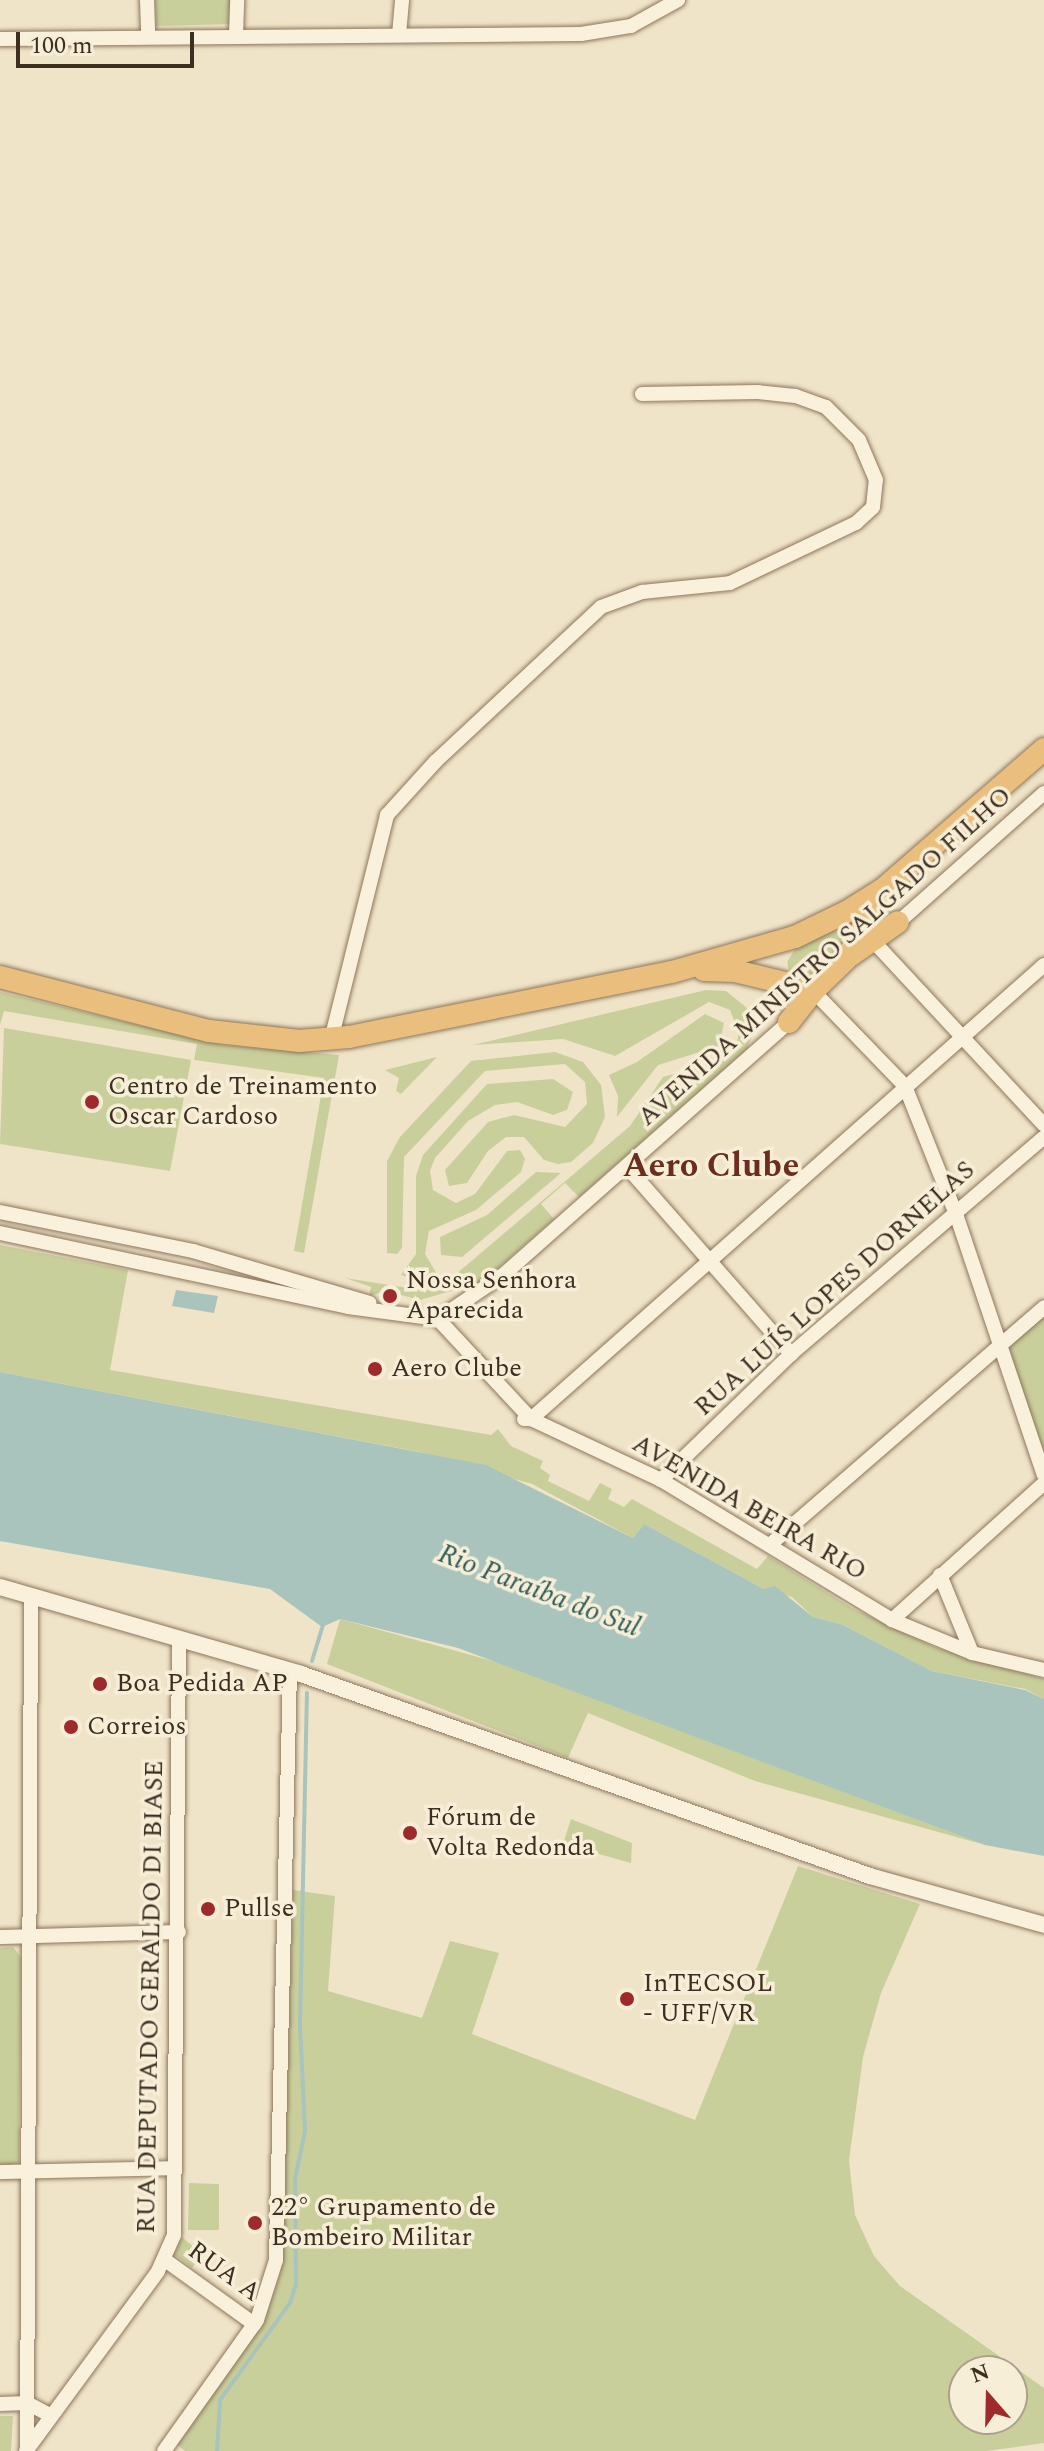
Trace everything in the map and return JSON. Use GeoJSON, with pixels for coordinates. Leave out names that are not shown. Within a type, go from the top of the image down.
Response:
{"type":"FeatureCollection","features":[{"type":"Feature","properties":{"kind":"highway"},"geometry":{"type":"LineString","coordinates":[[0,977],[239,1037],[331,1040],[672,972],[795,937],[882,890],[1044,749]]}},
{"type":"Feature","properties":{"kind":"highway"},"geometry":{"type":"LineString","coordinates":[[847,958],[882,890]]}},
{"type":"Feature","properties":{"kind":"highway"},"geometry":{"type":"LineString","coordinates":[[789,1022],[847,958],[898,922]]}},
{"type":"Feature","properties":{"kind":"highway"},"geometry":{"type":"LineString","coordinates":[[790,983],[780,961],[795,937]]}},
{"type":"Feature","properties":{"kind":"highway"},"geometry":{"type":"LineString","coordinates":[[672,972],[735,971],[790,983],[816,993]]}},
{"type":"Feature","properties":{"kind":"street"},"geometry":{"type":"LineString","coordinates":[[147,0],[148,36]]}},
{"type":"Feature","properties":{"kind":"street"},"geometry":{"type":"LineString","coordinates":[[236,35],[237,0]]}},
{"type":"Feature","properties":{"kind":"street"},"geometry":{"type":"LineString","coordinates":[[399,35],[402,0]]}},
{"type":"Feature","properties":{"kind":"street"},"geometry":{"type":"LineString","coordinates":[[0,39],[581,34],[631,26],[660,6],[678,0]]}},
{"type":"Feature","properties":{"kind":"street"},"geometry":{"type":"LineString","coordinates":[[331,1040],[387,815],[435,762],[601,607],[642,592],[730,583],[856,523],[873,507],[876,480],[859,440],[826,407],[795,396],[758,392],[642,394]]}},
{"type":"Feature","properties":{"kind":"street","name":"AVENIDA MINISTRO SALGADO FILHO"},"geometry":{"type":"LineString","coordinates":[[816,993],[1044,793]]}},
{"type":"Feature","properties":{"kind":"street"},"geometry":{"type":"LineString","coordinates":[[875,943],[1044,1125]]}},
{"type":"Feature","properties":{"kind":"street"},"geometry":{"type":"LineString","coordinates":[[525,1419],[1044,965]]}},
{"type":"Feature","properties":{"kind":"street"},"geometry":{"type":"LineString","coordinates":[[816,993],[905,1086],[956,1214],[1044,1475]]}},
{"type":"Feature","properties":{"kind":"street","name":"AVENIDA MINISTRO SALGADO FILHO"},"geometry":{"type":"LineString","coordinates":[[438,1319],[454,1312],[627,1167],[789,1022]]}},
{"type":"Feature","properties":{"kind":"street","name":"RUA LUÍS LOPES DORNELAS"},"geometry":{"type":"LineString","coordinates":[[661,1480],[791,1354],[1044,1137]]}},
{"type":"Feature","properties":{"kind":"street"},"geometry":{"type":"LineString","coordinates":[[627,1167],[791,1354]]}},
{"type":"Feature","properties":{"kind":"street"},"geometry":{"type":"LineString","coordinates":[[0,1212],[193,1251],[376,1304],[454,1312],[459,1340]]}},
{"type":"Feature","properties":{"kind":"street"},"geometry":{"type":"LineString","coordinates":[[0,1233],[348,1307],[438,1319]]}},
{"type":"Feature","properties":{"kind":"street"},"geometry":{"type":"LineString","coordinates":[[772,1543],[1044,1307]]}},
{"type":"Feature","properties":{"kind":"street","name":"AVENIDA BEIRA RIO"},"geometry":{"type":"LineString","coordinates":[[438,1319],[525,1419],[661,1480],[772,1543],[892,1620],[972,1653],[1044,1670]]}},
{"type":"Feature","properties":{"kind":"street"},"geometry":{"type":"LineString","coordinates":[[892,1620],[1044,1483]]}},
{"type":"Feature","properties":{"kind":"street"},"geometry":{"type":"LineString","coordinates":[[940,1575],[972,1653]]}},
{"type":"Feature","properties":{"kind":"street"},"geometry":{"type":"LineString","coordinates":[[0,1587],[179,1642],[296,1673],[870,1876],[1044,1925]]}},
{"type":"Feature","properties":{"kind":"street"},"geometry":{"type":"LineString","coordinates":[[26,2450],[31,1598]]}},
{"type":"Feature","properties":{"kind":"street","name":"RUA DEPUTADO GERALDO DI BIASE"},"geometry":{"type":"LineString","coordinates":[[26,2450],[165,2260],[174,2230],[179,1932],[179,1642]]}},
{"type":"Feature","properties":{"kind":"street"},"geometry":{"type":"LineString","coordinates":[[165,2451],[254,2324],[268,2294],[277,2249],[296,1673]]}},
{"type":"Feature","properties":{"kind":"street"},"geometry":{"type":"LineString","coordinates":[[0,1937],[179,1932]]}},
{"type":"Feature","properties":{"kind":"street"},"geometry":{"type":"LineString","coordinates":[[0,2172],[174,2168]]}},
{"type":"Feature","properties":{"kind":"street","name":"RUA A"},"geometry":{"type":"LineString","coordinates":[[165,2260],[254,2324]]}},
{"type":"Feature","properties":{"kind":"street"},"geometry":{"type":"LineString","coordinates":[[0,2404],[27,2403],[51,2416]]}},
{"type":"Feature","properties":{"kind":"green space"},"geometry":{"type":"Polygon","coordinates":[[[155,0],[232,0],[232,24],[156,26],[155,0]]]}},
{"type":"Feature","properties":{"kind":"green space"},"geometry":{"type":"Polygon","coordinates":[[[865,912],[851,943],[810,981],[790,975],[787,962],[795,949],[865,912]]]}},
{"type":"Feature","properties":{"kind":"green space"},"geometry":{"type":"Polygon","coordinates":[[[706,990],[726,991],[747,1008],[754,1032],[747,1049],[579,1197],[565,1183],[541,1204],[554,1219],[482,1282],[420,1300],[386,1291],[369,1296],[371,1287],[345,1278],[421,1290],[448,1281],[630,1126],[663,1077],[721,1061],[736,1046],[739,1033],[730,1010],[709,1002],[615,1056],[563,1039],[473,1045],[706,990]]]}},
{"type":"Feature","properties":{"kind":"green space"},"geometry":{"type":"Polygon","coordinates":[[[0,992],[224,1045],[339,1055],[304,1253],[294,1251],[324,1078],[194,1060],[197,1044],[4,1011],[0,1025],[0,992]]]}},
{"type":"Feature","properties":{"kind":"green space"},"geometry":{"type":"Polygon","coordinates":[[[705,1014],[724,1023],[719,1046],[658,1065],[617,1117],[618,1096],[609,1075],[637,1062],[705,1014]]]}},
{"type":"Feature","properties":{"kind":"green space","name":"Centro de Treinamento Oscar Cardoso"},"geometry":{"type":"Polygon","coordinates":[[[4,1028],[191,1060],[170,1171],[0,1144],[4,1028]]]}},
{"type":"Feature","properties":{"kind":"green space"},"geometry":{"type":"Polygon","coordinates":[[[555,1052],[583,1062],[601,1085],[605,1117],[593,1143],[571,1162],[558,1164],[544,1160],[524,1137],[506,1137],[488,1151],[467,1183],[449,1186],[445,1170],[488,1122],[514,1115],[565,1127],[587,1104],[585,1082],[565,1064],[485,1071],[404,1157],[402,1248],[397,1254],[387,1253],[387,1161],[400,1137],[471,1061],[555,1052]]]}},
{"type":"Feature","properties":{"kind":"green space"},"geometry":{"type":"Polygon","coordinates":[[[437,1057],[401,1094],[396,1091],[399,1078],[385,1070],[437,1057]]]}},
{"type":"Feature","properties":{"kind":"green space"},"geometry":{"type":"Polygon","coordinates":[[[553,1079],[573,1092],[567,1110],[553,1115],[517,1102],[495,1105],[468,1121],[435,1158],[430,1171],[433,1190],[456,1203],[475,1194],[507,1151],[520,1150],[525,1159],[521,1172],[476,1210],[429,1231],[425,1254],[437,1274],[419,1280],[401,1275],[416,1254],[416,1176],[423,1155],[487,1084],[553,1079]]]}},
{"type":"Feature","properties":{"kind":"green space"},"geometry":{"type":"Polygon","coordinates":[[[536,1172],[561,1173],[462,1257],[441,1255],[440,1237],[487,1215],[536,1172]]]}},
{"type":"Feature","properties":{"kind":"green space"},"geometry":{"type":"Polygon","coordinates":[[[0,1245],[128,1270],[110,1370],[491,1435],[498,1429],[511,1446],[543,1461],[540,1468],[550,1475],[548,1481],[589,1501],[600,1483],[612,1489],[608,1499],[624,1507],[632,1499],[757,1569],[768,1556],[852,1608],[934,1647],[1044,1679],[1044,1699],[1025,1689],[932,1671],[841,1624],[813,1617],[792,1597],[764,1589],[644,1524],[633,1538],[532,1484],[420,1452],[0,1372],[0,1245]]]}},
{"type":"Feature","properties":{"kind":"green space"},"geometry":{"type":"Polygon","coordinates":[[[1044,1313],[1044,1453],[1007,1346],[1044,1313]]]}},
{"type":"Feature","properties":{"kind":"green space"},"geometry":{"type":"Polygon","coordinates":[[[340,1619],[515,1667],[985,1845],[755,1781],[588,1713],[568,1758],[327,1664],[340,1619]]]}},
{"type":"Feature","properties":{"kind":"green space"},"geometry":{"type":"Polygon","coordinates":[[[571,1819],[632,1843],[631,1863],[563,1844],[571,1819]]]}},
{"type":"Feature","properties":{"kind":"green space"},"geometry":{"type":"Polygon","coordinates":[[[798,1866],[920,1904],[881,1993],[863,2057],[849,2160],[855,2215],[874,2256],[900,2286],[997,2355],[948,2355],[948,2435],[1028,2435],[1028,2377],[1044,2388],[1044,2443],[987,2451],[185,2451],[175,2443],[265,2317],[281,2271],[293,1890],[335,1896],[328,1991],[422,2018],[450,1941],[499,1953],[472,2034],[695,2120],[798,1866]]]}},
{"type":"Feature","properties":{"kind":"green space"},"geometry":{"type":"Polygon","coordinates":[[[13,1947],[21,1957],[19,2162],[0,2170],[0,1948],[13,1947]]]}},
{"type":"Feature","properties":{"kind":"green space"},"geometry":{"type":"Polygon","coordinates":[[[189,2183],[219,2184],[219,2230],[188,2230],[189,2183]]]}},
{"type":"Feature","properties":{"kind":"green space"},"geometry":{"type":"Polygon","coordinates":[[[182,2237],[202,2254],[192,2268],[174,2254],[182,2237]]]}},
{"type":"Feature","properties":{"kind":"green space"},"geometry":{"type":"Polygon","coordinates":[[[0,2416],[13,2416],[11,2451],[0,2451],[0,2416]]]}},
{"type":"Feature","properties":{"kind":"water"},"geometry":{"type":"Polygon","coordinates":[[[176,1290],[218,1296],[214,1313],[172,1306],[176,1290]]]}},
{"type":"Feature","properties":{"kind":"water","name":"Rio Paraíba do Sul"},"geometry":{"type":"Polygon","coordinates":[[[0,1372],[486,1465],[633,1538],[644,1524],[764,1589],[775,1586],[813,1617],[841,1624],[932,1671],[1025,1690],[1044,1699],[1044,1856],[985,1845],[458,1648],[340,1619],[322,1627],[270,1589],[0,1541],[0,1372]]]}},
{"type":"Feature","properties":{"kind":"waterway"},"geometry":{"type":"LineString","coordinates":[[312,1661],[323,1625]]}},
{"type":"Feature","properties":{"kind":"waterway"},"geometry":{"type":"LineString","coordinates":[[217,2451],[220,2400],[290,2303],[296,2285],[295,2179],[305,2131],[300,2024],[307,1693]]}},
{"type":"Feature","properties":{"kind":"place","name":"Centro de Treinamento Oscar Cardoso"},"geometry":{"type":"Point","coordinates":[92,1102]}},
{"type":"Feature","properties":{"kind":"place","name":"Nossa Senhora Aparecida"},"geometry":{"type":"Point","coordinates":[390,1296]}},
{"type":"Feature","properties":{"kind":"place","name":"Aero Clube"},"geometry":{"type":"Point","coordinates":[375,1369]}},
{"type":"Feature","properties":{"kind":"place","name":"Boa Pedida AP"},"geometry":{"type":"Point","coordinates":[100,1684]}},
{"type":"Feature","properties":{"kind":"place","name":"Correios"},"geometry":{"type":"Point","coordinates":[71,1727]}},
{"type":"Feature","properties":{"kind":"place","name":"Fórum de Volta Redonda"},"geometry":{"type":"Point","coordinates":[410,1833]}},
{"type":"Feature","properties":{"kind":"place","name":"Pullse"},"geometry":{"type":"Point","coordinates":[208,1909]}},
{"type":"Feature","properties":{"kind":"place","name":"InTECSOL - UFF/VR"},"geometry":{"type":"Point","coordinates":[627,1999]}},
{"type":"Feature","properties":{"kind":"place","name":"22° Grupamento de Bombeiro Militar"},"geometry":{"type":"Point","coordinates":[255,2223]}},
{"type":"Feature","properties":{"kind":"district","name":"Aero Clube"},"geometry":{"type":"Point","coordinates":[711,1167]}}]}
